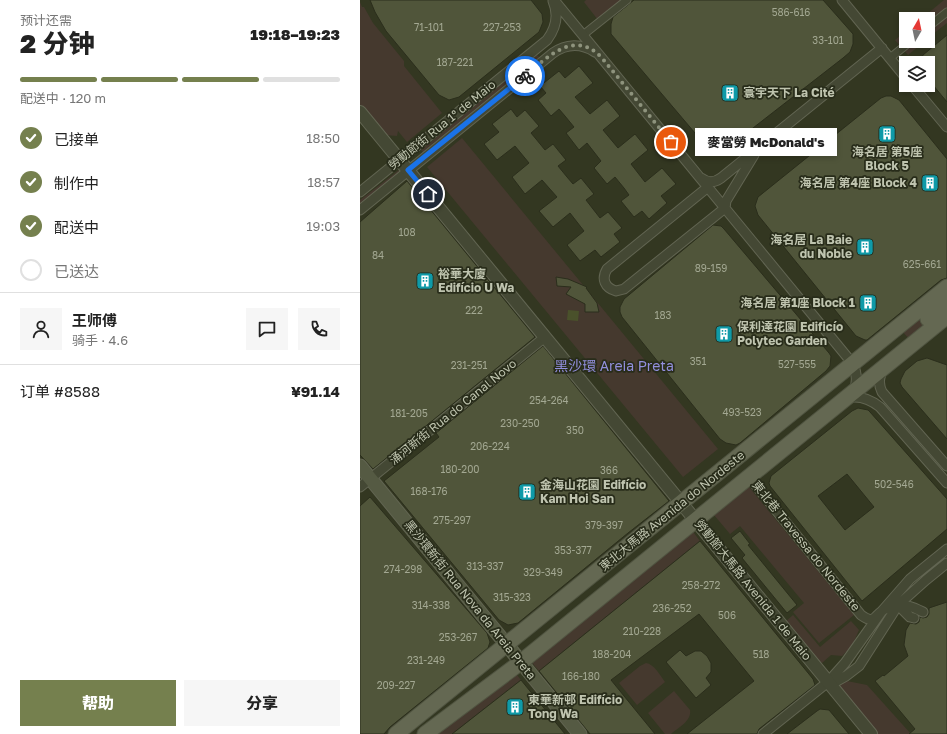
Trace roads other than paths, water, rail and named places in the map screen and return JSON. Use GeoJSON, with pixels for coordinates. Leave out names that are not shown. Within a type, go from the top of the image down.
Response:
{"type":"FeatureCollection","features":[{"type":"Feature","properties":{"kind":"main road","name":"東北大馬路 Avenida do Nordeste"},"geometry":{"type":"LineString","coordinates":[[396,734],[947,287]]}},
{"type":"Feature","properties":{"kind":"main road"},"geometry":{"type":"LineString","coordinates":[[853,364],[863,365],[883,362],[947,303]]}},
{"type":"Feature","properties":{"kind":"main road","name":"東北大馬路 Avenida do Nordeste"},"geometry":{"type":"LineString","coordinates":[[425,734],[521,662],[854,392],[883,362],[947,316]]}},
{"type":"Feature","properties":{"kind":"main road","name":"黑沙環新街 Rua Nova da Areia Preta"},"geometry":{"type":"LineString","coordinates":[[360,466],[580,734]]}},
{"type":"Feature","properties":{"kind":"street"},"geometry":{"type":"LineString","coordinates":[[554,0],[853,364],[857,376],[854,392]]}},
{"type":"Feature","properties":{"kind":"street","name":"勞動節街 Rua 1º de Maio"},"geometry":{"type":"LineString","coordinates":[[360,192],[547,40],[555,26],[556,11],[554,0]]}},
{"type":"Feature","properties":{"kind":"street"},"geometry":{"type":"LineString","coordinates":[[583,35],[627,0]]}},
{"type":"Feature","properties":{"kind":"street"},"geometry":{"type":"LineString","coordinates":[[842,0],[899,69]]}},
{"type":"Feature","properties":{"kind":"street"},"geometry":{"type":"LineString","coordinates":[[935,21],[947,12]]}},
{"type":"Feature","properties":{"kind":"street","name":"勞動節街 Rua 1º de Maio"},"geometry":{"type":"LineString","coordinates":[[360,210],[557,50],[571,46],[588,48],[602,58]]}},
{"type":"Feature","properties":{"kind":"street"},"geometry":{"type":"LineString","coordinates":[[535,50],[538,48],[544,51],[546,55],[544,60]]}},
{"type":"Feature","properties":{"kind":"street"},"geometry":{"type":"LineString","coordinates":[[700,178],[709,182],[719,180],[882,48]]}},
{"type":"Feature","properties":{"kind":"street"},"geometry":{"type":"LineString","coordinates":[[890,58],[902,48]]}},
{"type":"Feature","properties":{"kind":"street"},"geometry":{"type":"LineString","coordinates":[[918,92],[947,127]]}},
{"type":"Feature","properties":{"kind":"street","name":"勞動節大馬路 Avenida 1 de Maio"},"geometry":{"type":"LineString","coordinates":[[360,112],[871,734]]}},
{"type":"Feature","properties":{"kind":"street"},"geometry":{"type":"LineString","coordinates":[[708,188],[608,269],[604,277],[607,286],[616,291],[624,289],[725,208],[726,201],[758,149]]}},
{"type":"Feature","properties":{"kind":"street","name":"涌河新街 Rua do Canal Novo"},"geometry":{"type":"LineString","coordinates":[[360,487],[545,337]]}},
{"type":"Feature","properties":{"kind":"street"},"geometry":{"type":"LineString","coordinates":[[883,362],[879,379],[879,385],[882,392],[947,466]]}},
{"type":"Feature","properties":{"kind":"street"},"geometry":{"type":"LineString","coordinates":[[842,401],[849,398],[861,398],[880,407],[947,483]]}},
{"type":"Feature","properties":{"kind":"street","name":"東北巷 Travessa do Nordeste"},"geometry":{"type":"LineString","coordinates":[[749,476],[861,615],[872,619],[876,618],[882,611]]}},
{"type":"Feature","properties":{"kind":"street"},"geometry":{"type":"LineString","coordinates":[[764,734],[828,682],[849,657],[882,611],[910,579],[947,549]]}},
{"type":"Feature","properties":{"kind":"street"},"geometry":{"type":"LineString","coordinates":[[828,682],[837,681],[859,666],[898,605],[947,563]]}},
{"type":"Feature","properties":{"kind":"street"},"geometry":{"type":"LineString","coordinates":[[882,611],[898,605],[908,605],[923,612]]}},
{"type":"Feature","properties":{"kind":"street"},"geometry":{"type":"LineString","coordinates":[[898,605],[910,617],[914,618]]}},
{"type":"Feature","properties":{"kind":"place","name":"寰宇天下 La Cité"},"geometry":{"type":"Point","coordinates":[730,93]}},
{"type":"Feature","properties":{"kind":"place","name":"海名居 第5座 Block 5"},"geometry":{"type":"Point","coordinates":[887,134]}},
{"type":"Feature","properties":{"kind":"place","name":"麥當勞 McDonald's"},"geometry":{"type":"Point","coordinates":[671,142]}},
{"type":"Feature","properties":{"kind":"place","name":"海名居 第4座 Block 4"},"geometry":{"type":"Point","coordinates":[930,183]}},
{"type":"Feature","properties":{"kind":"place","name":"海名居 La Baie du Noble"},"geometry":{"type":"Point","coordinates":[865,247]}},
{"type":"Feature","properties":{"kind":"place","name":"裕華大廈 Edifício U Wa"},"geometry":{"type":"Point","coordinates":[425,281]}},
{"type":"Feature","properties":{"kind":"place","name":"海名居 第1座 Block 1"},"geometry":{"type":"Point","coordinates":[868,303]}},
{"type":"Feature","properties":{"kind":"place","name":"保利達花園 Edificío Polytec Garden"},"geometry":{"type":"Point","coordinates":[724,334]}},
{"type":"Feature","properties":{"kind":"place","name":"金海山花園 Edifício Kam Hoi San"},"geometry":{"type":"Point","coordinates":[527,492]}},
{"type":"Feature","properties":{"kind":"place","name":"東華新邨 Edifício Tong Wa"},"geometry":{"type":"Point","coordinates":[515,707]}},
{"type":"Feature","properties":{"kind":"district","name":"黑沙環 Areia Preta"},"geometry":{"type":"Point","coordinates":[614,366]}}]}
